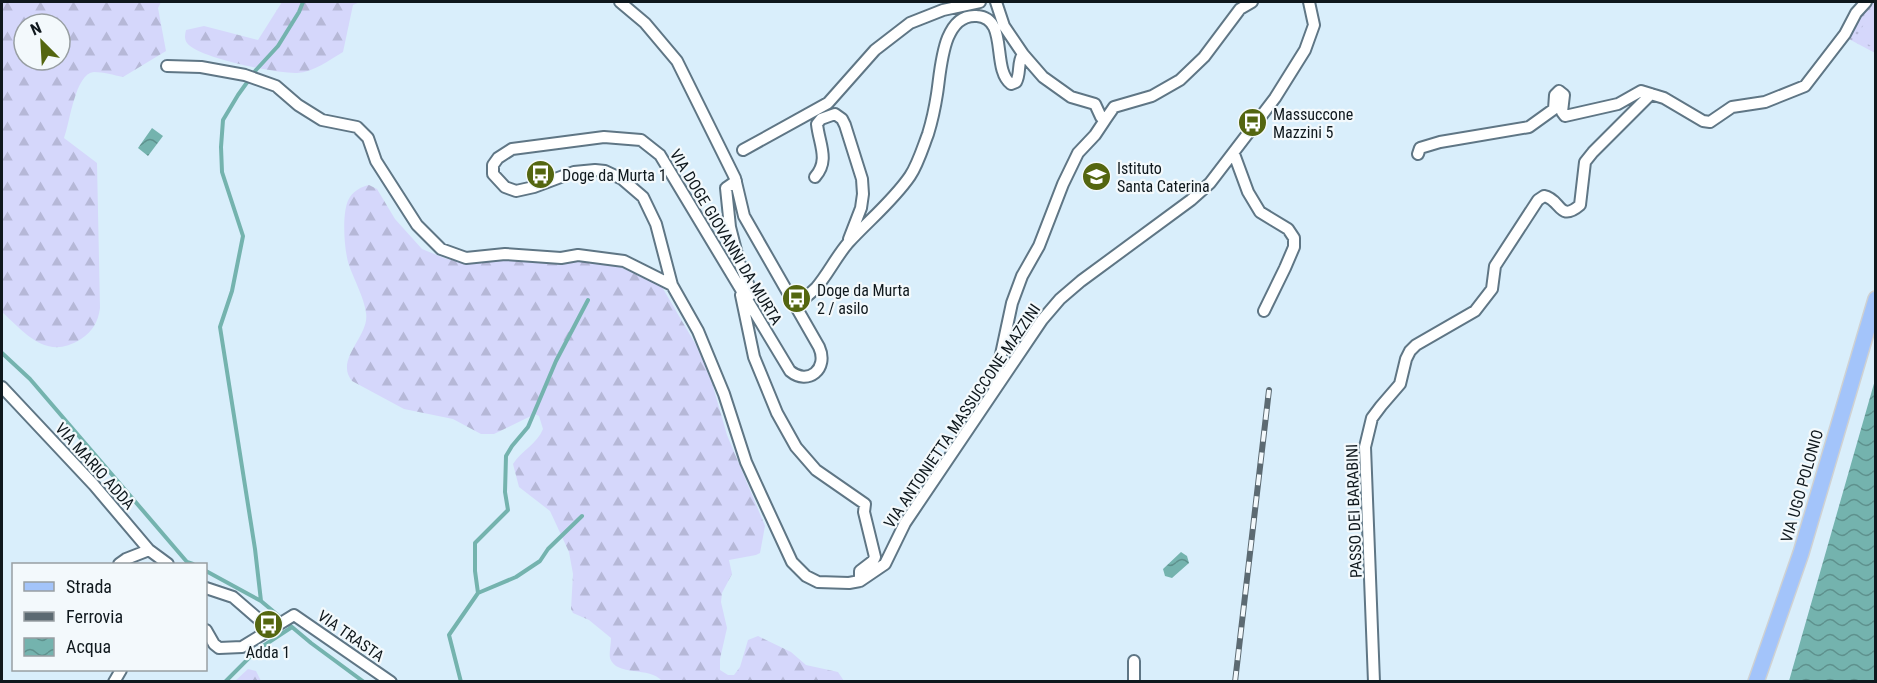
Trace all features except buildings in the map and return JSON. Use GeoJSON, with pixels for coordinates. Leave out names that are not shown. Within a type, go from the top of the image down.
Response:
{"type":"FeatureCollection","features":[{"type":"Feature","properties":{"kind":"main road","name":"VIA UGO POLONIO"},"geometry":{"type":"LineString","coordinates":[[1756,681],[1801,553],[1875,298]]}},
{"type":"Feature","properties":{"kind":"street","name":"VIA DOGE GIOVANNI DA MURTA"},"geometry":{"type":"LineString","coordinates":[[620,2],[645,23],[677,61],[736,181],[739,204],[744,216],[816,341],[822,355],[820,369],[806,376],[796,375],[790,371],[660,155],[648,144],[629,138],[604,137],[518,148],[498,158],[493,169],[495,177],[505,187],[516,191],[586,169],[605,171],[633,187],[643,197],[656,224],[672,285],[698,331],[724,394],[746,462],[792,562],[806,576],[818,582],[860,581]]}},
{"type":"Feature","properties":{"kind":"street"},"geometry":{"type":"LineString","coordinates":[[743,150],[828,103],[875,50],[910,23],[943,10],[980,2]]}},
{"type":"Feature","properties":{"kind":"street"},"geometry":{"type":"LineString","coordinates":[[996,2],[1004,26],[1023,54],[1043,77],[1071,98],[1095,104],[1101,117],[1105,120]]}},
{"type":"Feature","properties":{"kind":"street"},"geometry":{"type":"LineString","coordinates":[[992,395],[1012,303],[1078,153],[1095,135],[1114,107],[1152,96],[1180,80],[1204,57],[1240,9],[1252,2]]}},
{"type":"Feature","properties":{"kind":"street","name":"VIA ANTONIETTA MASSUCCONE MAZZINI"},"geometry":{"type":"LineString","coordinates":[[860,581],[885,564],[906,523],[992,395],[1005,380],[1042,320],[1081,281],[1191,200],[1210,183],[1234,154],[1275,98],[1305,50],[1314,25],[1309,2]]}},
{"type":"Feature","properties":{"kind":"street"},"geometry":{"type":"LineString","coordinates":[[1418,154],[1420,148],[1440,142],[1529,127],[1552,111],[1555,95],[1559,91],[1564,95],[1562,112],[1568,116],[1618,104],[1641,91],[1664,98],[1703,121],[1710,122],[1732,107],[1765,102],[1805,86],[1845,34],[1856,13],[1866,2]]}},
{"type":"Feature","properties":{"kind":"street"},"geometry":{"type":"LineString","coordinates":[[795,306],[815,288],[847,245],[910,176],[928,133],[947,39],[959,22],[978,15],[989,20],[996,33],[1001,70],[1011,84],[1019,77],[1019,61],[1023,54]]}},
{"type":"Feature","properties":{"kind":"street"},"geometry":{"type":"LineString","coordinates":[[167,66],[201,67],[245,75],[276,86],[298,105],[322,120],[357,127],[368,138],[376,161],[417,225],[441,249],[466,258],[505,254],[561,258],[578,255],[624,261],[672,285]]}},
{"type":"Feature","properties":{"kind":"street","name":"PASSO DEI BARABINI"},"geometry":{"type":"LineString","coordinates":[[1374,681],[1365,447],[1372,418],[1400,384],[1410,351],[1416,345],[1474,311],[1492,289],[1495,266],[1538,200],[1544,196],[1550,197],[1562,210],[1568,212],[1580,205],[1585,162],[1651,94]]}},
{"type":"Feature","properties":{"kind":"street"},"geometry":{"type":"LineString","coordinates":[[815,177],[820,170],[824,156],[817,124],[821,119],[835,114],[842,118],[845,125],[862,179],[863,194],[859,215],[847,245]]}},
{"type":"Feature","properties":{"kind":"street"},"geometry":{"type":"LineString","coordinates":[[1234,154],[1248,192],[1260,212],[1288,229],[1294,238],[1294,247],[1264,311]]}},
{"type":"Feature","properties":{"kind":"street"},"geometry":{"type":"LineString","coordinates":[[736,181],[726,188],[730,226],[739,262],[751,291],[750,295],[741,298],[754,357],[777,413],[796,447],[816,470],[865,504],[864,512],[875,556],[873,561],[860,572],[860,581]]}},
{"type":"Feature","properties":{"kind":"street","name":"VIA MARIO ADDA"},"geometry":{"type":"LineString","coordinates":[[2,387],[94,485],[149,550],[167,563]]}},
{"type":"Feature","properties":{"kind":"street"},"geometry":{"type":"LineString","coordinates":[[120,563],[149,550]]}},
{"type":"Feature","properties":{"kind":"street"},"geometry":{"type":"LineString","coordinates":[[207,588],[233,597],[270,629],[242,647],[229,649],[219,648],[213,644],[207,632]]}},
{"type":"Feature","properties":{"kind":"street","name":"VIA TRASTA"},"geometry":{"type":"LineString","coordinates":[[270,629],[294,615],[391,681]]}},
{"type":"Feature","properties":{"kind":"street"},"geometry":{"type":"LineString","coordinates":[[1134,662],[1134,681]]}},
{"type":"Feature","properties":{"kind":"green space"},"geometry":{"type":"Polygon","coordinates":[[[2,2],[161,2],[158,8],[166,51],[123,77],[97,72],[88,75],[78,89],[64,138],[97,163],[100,308],[96,322],[89,333],[81,339],[58,347],[38,342],[2,312],[2,2]]]}},
{"type":"Feature","properties":{"kind":"green space"},"geometry":{"type":"Polygon","coordinates":[[[282,2],[360,2],[353,5],[343,52],[309,70],[287,73],[257,68],[206,54],[194,49],[186,41],[186,30],[204,26],[258,40],[282,2]]]}},
{"type":"Feature","properties":{"kind":"green space"},"geometry":{"type":"Polygon","coordinates":[[[1871,2],[1875,2],[1875,53],[1847,38],[1859,14],[1871,2]]]}},
{"type":"Feature","properties":{"kind":"green space"},"geometry":{"type":"Polygon","coordinates":[[[1875,5],[1876,47],[1875,48],[1856,38],[1875,5]]]}},
{"type":"Feature","properties":{"kind":"green space"},"geometry":{"type":"Polygon","coordinates":[[[369,185],[377,189],[395,219],[422,249],[444,258],[463,263],[583,259],[614,264],[662,287],[696,345],[712,383],[727,435],[765,526],[760,553],[729,560],[732,574],[722,593],[721,602],[727,628],[720,659],[720,670],[728,675],[734,675],[740,667],[748,640],[758,636],[791,652],[806,665],[838,672],[844,681],[662,681],[657,676],[626,670],[613,664],[610,658],[611,638],[589,620],[573,613],[571,609],[573,574],[569,552],[550,511],[519,487],[513,464],[543,429],[539,416],[535,414],[494,434],[481,434],[453,419],[404,409],[352,381],[347,364],[366,322],[366,313],[347,259],[345,211],[352,195],[358,189],[369,185]]]}},
{"type":"Feature","properties":{"kind":"green space"},"geometry":{"type":"Polygon","coordinates":[[[248,669],[256,671],[261,681],[235,681],[248,669]]]}},
{"type":"Feature","properties":{"kind":"water"},"geometry":{"type":"Polygon","coordinates":[[[152,128],[163,136],[148,156],[138,148],[152,128]]]}},
{"type":"Feature","properties":{"kind":"water"},"geometry":{"type":"Polygon","coordinates":[[[1875,380],[1875,681],[1789,681],[1875,380]]]}},
{"type":"Feature","properties":{"kind":"water"},"geometry":{"type":"Polygon","coordinates":[[[1181,552],[1187,556],[1189,563],[1172,578],[1165,576],[1163,569],[1181,552]]]}},
{"type":"Feature","properties":{"kind":"waterway"},"geometry":{"type":"LineString","coordinates":[[261,601],[220,327],[232,291],[243,236],[222,172],[221,147],[223,120],[256,70],[278,46],[303,2]]}},
{"type":"Feature","properties":{"kind":"waterway"},"geometry":{"type":"LineString","coordinates":[[461,682],[449,635],[478,593],[475,543],[508,510],[505,492],[506,456],[528,427],[556,361],[588,300]]}},
{"type":"Feature","properties":{"kind":"waterway"},"geometry":{"type":"LineString","coordinates":[[2,353],[30,379],[190,563]]}},
{"type":"Feature","properties":{"kind":"waterway"},"geometry":{"type":"LineString","coordinates":[[478,593],[516,577],[540,561],[548,549],[582,516]]}},
{"type":"Feature","properties":{"kind":"waterway"},"geometry":{"type":"LineString","coordinates":[[207,572],[261,601],[311,643],[364,682]]}},
{"type":"Feature","properties":{"kind":"waterway"},"geometry":{"type":"LineString","coordinates":[[225,682],[257,650],[292,627]]}},
{"type":"Feature","properties":{"kind":"railway"},"geometry":{"type":"LineString","coordinates":[[1235,682],[1269,390]]}},
{"type":"Feature","properties":{"kind":"place","name":"Massuccone Mazzini 5"},"geometry":{"type":"Point","coordinates":[1252,123]}},
{"type":"Feature","properties":{"kind":"place","name":"Doge da Murta 1"},"geometry":{"type":"Point","coordinates":[541,175]}},
{"type":"Feature","properties":{"kind":"place","name":"Istituto Santa Caterina"},"geometry":{"type":"Point","coordinates":[1096,177]}},
{"type":"Feature","properties":{"kind":"place","name":"Doge da Murta 2 / asilo"},"geometry":{"type":"Point","coordinates":[796,299]}},
{"type":"Feature","properties":{"kind":"place","name":"Adda 1"},"geometry":{"type":"Point","coordinates":[268,624]}}]}
